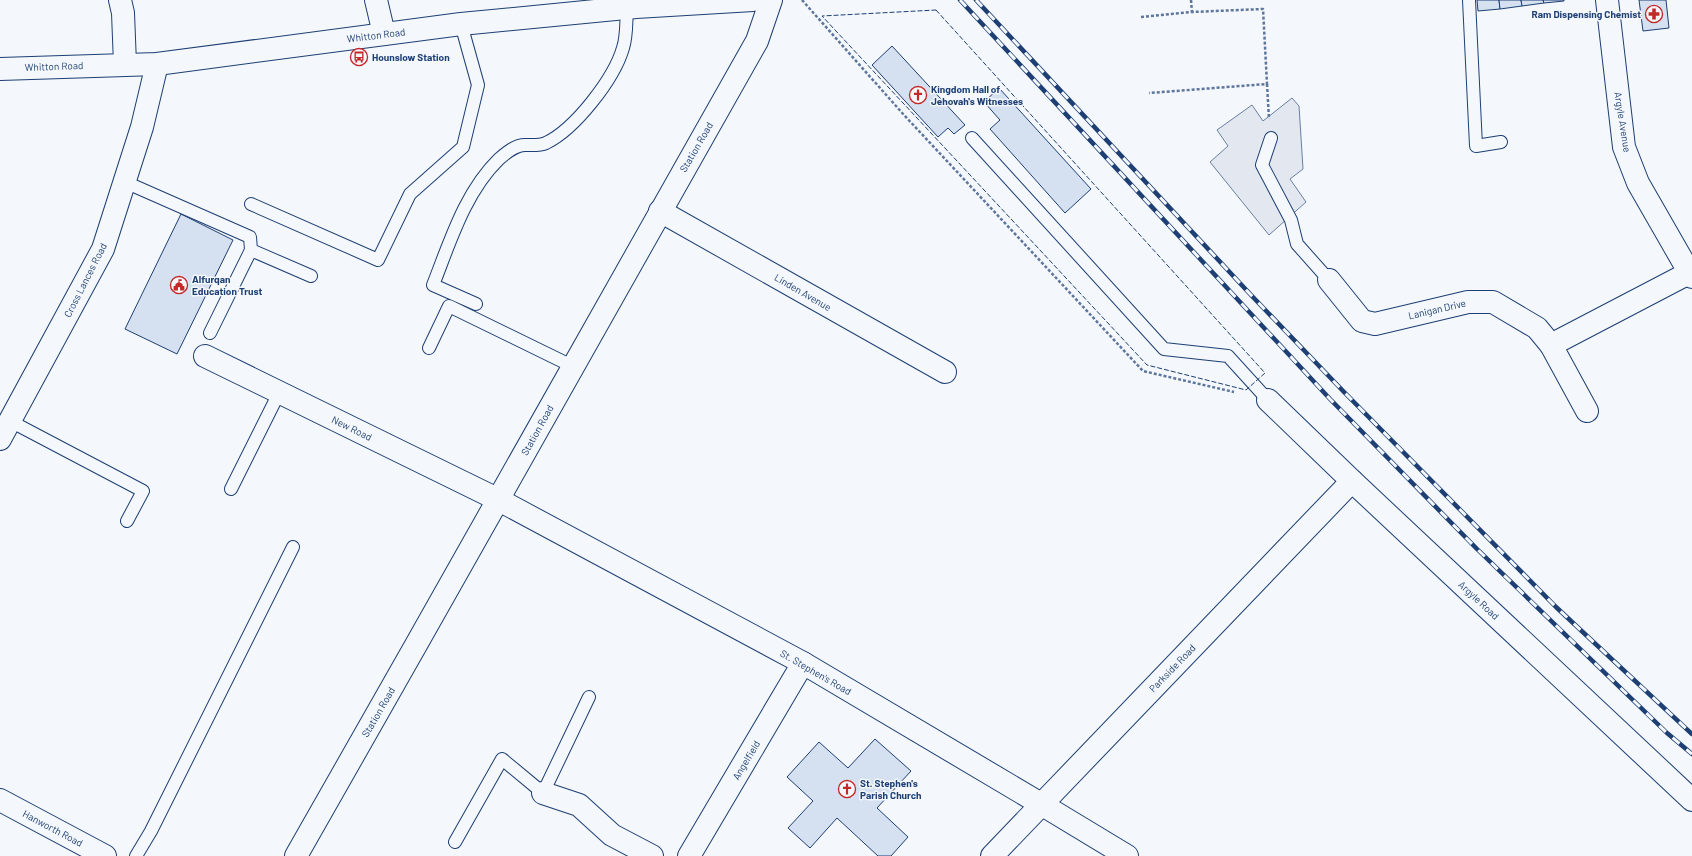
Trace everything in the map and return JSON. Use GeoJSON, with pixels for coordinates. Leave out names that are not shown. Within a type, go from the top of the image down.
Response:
{"type":"FeatureCollection","features":[{"type":"Feature","properties":{"kind":"street"},"geometry":{"type":"LineString","coordinates":[[120,0],[123,13],[125,64]]}},
{"type":"Feature","properties":{"kind":"street"},"geometry":{"type":"LineString","coordinates":[[376,0],[384,34]]}},
{"type":"Feature","properties":{"kind":"street","name":"Whitton Road"},"geometry":{"type":"LineString","coordinates":[[0,68],[157,64],[460,24],[633,5],[753,0]]}},
{"type":"Feature","properties":{"kind":"street","name":"Station Road"},"geometry":{"type":"LineString","coordinates":[[296,856],[499,500],[572,366],[757,41],[771,0]]}},
{"type":"Feature","properties":{"kind":"street","name":"Argyle Avenue"},"geometry":{"type":"LineString","coordinates":[[1607,0],[1624,148],[1638,183],[1691,275]]}},
{"type":"Feature","properties":{"kind":"street","name":"Cross Lances Road"},"geometry":{"type":"LineString","coordinates":[[5,430],[103,249],[142,127],[157,64]]}},
{"type":"Feature","properties":{"kind":"street","name":"Linden Avenue"},"geometry":{"type":"LineString","coordinates":[[660,211],[945,372]]}},
{"type":"Feature","properties":{"kind":"street"},"geometry":{"type":"LineString","coordinates":[[1551,345],[1691,275]]}},
{"type":"Feature","properties":{"kind":"street","name":"Lanigan Drive"},"geometry":{"type":"LineString","coordinates":[[1329,280],[1362,321],[1375,324],[1468,302],[1493,302],[1537,328],[1551,345],[1587,411]]}},
{"type":"Feature","properties":{"kind":"street","name":"New Road"},"geometry":{"type":"LineString","coordinates":[[205,356],[499,500]]}},
{"type":"Feature","properties":{"kind":"street","name":"Argyle Road"},"geometry":{"type":"LineString","coordinates":[[1268,400],[1352,481],[1692,800]]}},
{"type":"Feature","properties":{"kind":"street","name":"Parkside Road"},"geometry":{"type":"LineString","coordinates":[[992,856],[1352,481]]}},
{"type":"Feature","properties":{"kind":"street","name":"St. Stephen's Road"},"geometry":{"type":"LineString","coordinates":[[499,500],[803,663],[1127,856]]}},
{"type":"Feature","properties":{"kind":"street","name":"Angelfield"},"geometry":{"type":"LineString","coordinates":[[689,856],[803,663]]}},
{"type":"Feature","properties":{"kind":"street"},"geometry":{"type":"LineString","coordinates":[[543,792],[579,805],[612,835],[652,856]]}},
{"type":"Feature","properties":{"kind":"street","name":"Hanworth Road"},"geometry":{"type":"LineString","coordinates":[[0,800],[105,856]]}},
{"type":"Feature","properties":{"kind":"lane"},"geometry":{"type":"LineString","coordinates":[[1469,0],[1476,146],[1501,142]]}},
{"type":"Feature","properties":{"kind":"lane"},"geometry":{"type":"LineString","coordinates":[[476,304],[433,285],[463,212],[484,177],[499,160],[516,147],[546,143],[562,131],[600,93],[616,66],[624,46],[633,5]]}},
{"type":"Feature","properties":{"kind":"lane"},"geometry":{"type":"LineString","coordinates":[[251,204],[378,260],[410,194],[464,147],[478,85],[460,24]]}},
{"type":"Feature","properties":{"kind":"lane"},"geometry":{"type":"LineString","coordinates":[[972,138],[1164,349],[1228,356],[1268,400]]}},
{"type":"Feature","properties":{"kind":"lane"},"geometry":{"type":"LineString","coordinates":[[1270,138],[1262,165],[1291,220],[1297,244],[1329,280]]}},
{"type":"Feature","properties":{"kind":"lane"},"geometry":{"type":"LineString","coordinates":[[124,182],[250,237],[251,250],[210,333]]}},
{"type":"Feature","properties":{"kind":"lane"},"geometry":{"type":"LineString","coordinates":[[251,250],[311,276]]}},
{"type":"Feature","properties":{"kind":"lane"},"geometry":{"type":"LineString","coordinates":[[430,348],[449,306],[572,366]]}},
{"type":"Feature","properties":{"kind":"lane"},"geometry":{"type":"LineString","coordinates":[[231,489],[279,393]]}},
{"type":"Feature","properties":{"kind":"lane"},"geometry":{"type":"LineString","coordinates":[[5,430],[143,491],[127,521]]}},
{"type":"Feature","properties":{"kind":"lane"},"geometry":{"type":"LineString","coordinates":[[136,856],[151,831],[293,547]]}},
{"type":"Feature","properties":{"kind":"lane"},"geometry":{"type":"LineString","coordinates":[[455,842],[502,759],[543,792],[589,697]]}},
{"type":"Feature","properties":{"kind":"path"},"geometry":{"type":"LineString","coordinates":[[802,0],[904,115],[1143,371],[1268,400]]}},
{"type":"Feature","properties":{"kind":"path"},"geometry":{"type":"LineString","coordinates":[[1191,0],[1192,12]]}},
{"type":"Feature","properties":{"kind":"path"},"geometry":{"type":"LineString","coordinates":[[1141,17],[1192,12],[1263,9],[1270,138]]}},
{"type":"Feature","properties":{"kind":"path"},"geometry":{"type":"LineString","coordinates":[[1149,93],[1267,84]]}},
{"type":"Feature","properties":{"kind":"shaded area"},"geometry":{"type":"Polygon","coordinates":[[[1292,98],[1299,106],[1303,169],[1290,179],[1306,202],[1269,235],[1210,162],[1228,146],[1217,130],[1252,105],[1263,121],[1292,98]]]}},
{"type":"Feature","properties":{"kind":"building"},"geometry":{"type":"Polygon","coordinates":[[[1477,0],[1499,0],[1500,9],[1478,11],[1477,0]]]}},
{"type":"Feature","properties":{"kind":"building"},"geometry":{"type":"Polygon","coordinates":[[[1499,0],[1521,0],[1522,6],[1500,9],[1499,0]]]}},
{"type":"Feature","properties":{"kind":"building"},"geometry":{"type":"Polygon","coordinates":[[[1521,0],[1543,0],[1544,3],[1522,6],[1521,0]]]}},
{"type":"Feature","properties":{"kind":"building"},"geometry":{"type":"Polygon","coordinates":[[[1543,0],[1564,0],[1564,1],[1544,3],[1543,0]]]}},
{"type":"Feature","properties":{"kind":"building","name":"Ram Dispensing Chemist"},"geometry":{"type":"Polygon","coordinates":[[[1639,0],[1666,0],[1669,28],[1643,31],[1639,0]]]}},
{"type":"Feature","properties":{"kind":"building","name":"Kingdom Hall of Jehovah's Witnesses"},"geometry":{"type":"Polygon","coordinates":[[[892,46],[965,125],[954,134],[948,128],[938,137],[872,65],[892,46]]]}},
{"type":"Feature","properties":{"kind":"building"},"geometry":{"type":"Polygon","coordinates":[[[999,88],[1091,189],[1065,213],[990,129],[1000,120],[984,102],[999,88]]]}},
{"type":"Feature","properties":{"kind":"building","name":"Alfurqan Education Trust"},"geometry":{"type":"Polygon","coordinates":[[[181,214],[233,240],[177,354],[125,329],[181,214]]]}},
{"type":"Feature","properties":{"kind":"building","name":"St. Stephen's Parish Church"},"geometry":{"type":"Polygon","coordinates":[[[875,739],[911,771],[877,808],[908,837],[891,856],[878,856],[837,818],[810,848],[788,828],[813,801],[787,777],[819,742],[848,768],[875,739]]]}},
{"type":"Feature","properties":{"kind":"railway"},"geometry":{"type":"LineString","coordinates":[[960,0],[1330,399],[1477,549],[1667,733],[1692,754]]}},
{"type":"Feature","properties":{"kind":"railway"},"geometry":{"type":"LineString","coordinates":[[976,0],[1251,295],[1344,392],[1556,607],[1692,734]]}},
{"type":"Feature","properties":{"kind":"fence"},"geometry":{"type":"LineString","coordinates":[[936,10],[1265,373],[1246,390],[1147,365],[822,16],[936,10]]}},
{"type":"Feature","properties":{"kind":"place","name":"Ram Dispensing Chemist"},"geometry":{"type":"Point","coordinates":[1654,14]}},
{"type":"Feature","properties":{"kind":"place","name":"Hounslow Station"},"geometry":{"type":"Point","coordinates":[359,57]}},
{"type":"Feature","properties":{"kind":"place","name":"Kingdom Hall of Jehovah's Witnesses"},"geometry":{"type":"Point","coordinates":[918,95]}},
{"type":"Feature","properties":{"kind":"place","name":"Alfurqan Education Trust"},"geometry":{"type":"Point","coordinates":[179,285]}},
{"type":"Feature","properties":{"kind":"place","name":"St. Stephen's Parish Church"},"geometry":{"type":"Point","coordinates":[847,789]}}]}
